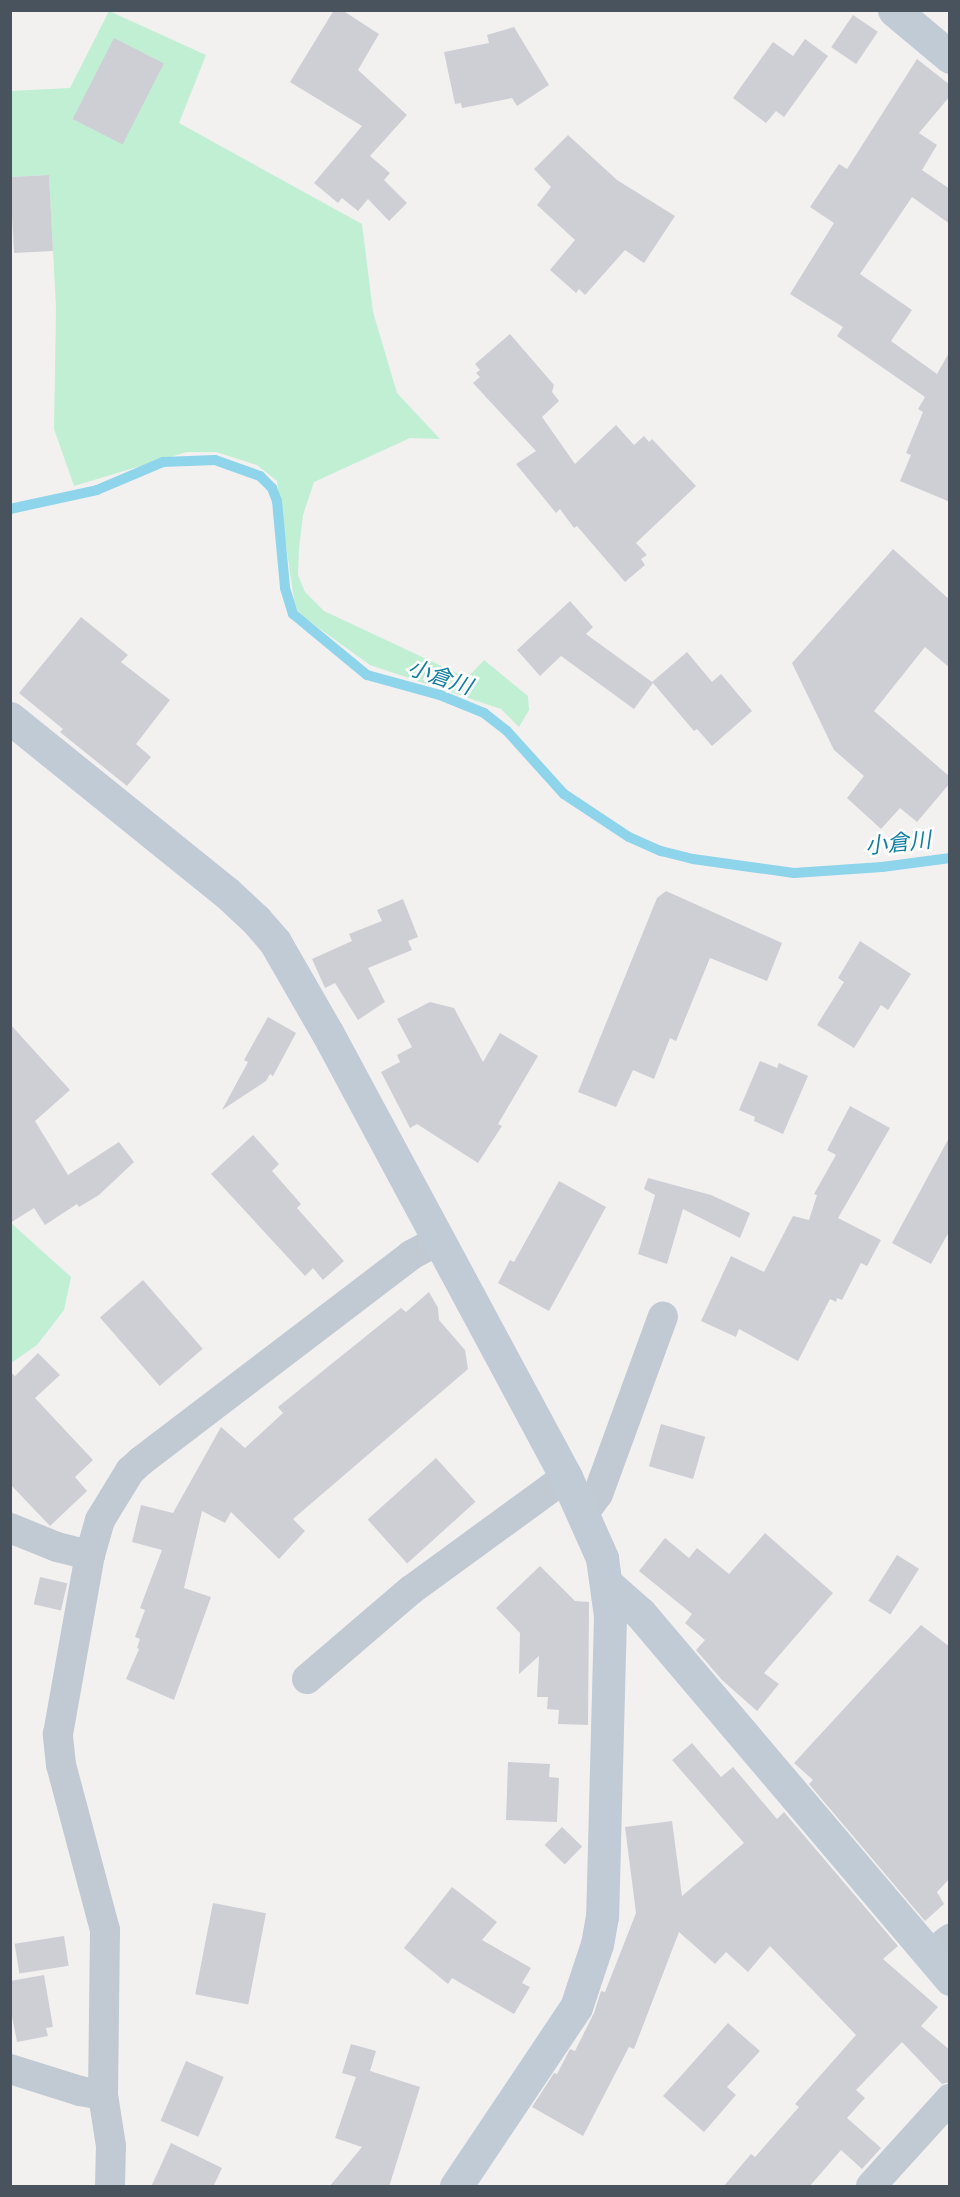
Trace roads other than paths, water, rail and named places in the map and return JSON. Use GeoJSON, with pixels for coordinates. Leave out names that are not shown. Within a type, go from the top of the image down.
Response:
{"type":"FeatureCollection","features":[{"type":"Feature","properties":{"kind":"street"},"geometry":{"type":"LineString","coordinates":[[894,10],[950,57]]}},
{"type":"Feature","properties":{"kind":"street"},"geometry":{"type":"LineString","coordinates":[[10,718],[226,892],[269,935],[322,1024],[566,1477],[584,1513],[602,1558],[608,1585],[610,1616],[602,1916],[597,1944],[576,2007],[456,2187]]}},
{"type":"Feature","properties":{"kind":"street"},"geometry":{"type":"LineString","coordinates":[[110,2187],[111,2146],[103,2095],[105,1930],[61,1765],[58,1734],[90,1555],[100,1520],[130,1471],[141,1461],[411,1255],[439,1240]]}},
{"type":"Feature","properties":{"kind":"street"},"geometry":{"type":"LineString","coordinates":[[584,1513],[598,1494],[663,1316]]}},
{"type":"Feature","properties":{"kind":"street"},"geometry":{"type":"LineString","coordinates":[[307,1679],[411,1590],[566,1477]]}},
{"type":"Feature","properties":{"kind":"street"},"geometry":{"type":"LineString","coordinates":[[10,1528],[57,1547],[90,1555]]}},
{"type":"Feature","properties":{"kind":"street"},"geometry":{"type":"LineString","coordinates":[[608,1585],[640,1613],[943,1958]]}},
{"type":"Feature","properties":{"kind":"street"},"geometry":{"type":"LineString","coordinates":[[10,2069],[80,2091],[103,2095]]}},
{"type":"Feature","properties":{"kind":"street"},"geometry":{"type":"LineString","coordinates":[[871,2187],[950,2098]]}},
{"type":"Feature","properties":{"kind":"waterway","name":"小倉川"},"geometry":{"type":"LineString","coordinates":[[10,509],[97,490],[163,462],[215,460],[260,476],[272,488],[277,501],[285,588],[293,614],[367,675],[440,695],[484,713],[507,731],[564,794],[629,837],[661,851],[693,859],[794,873],[882,867],[950,858]]}}]}
